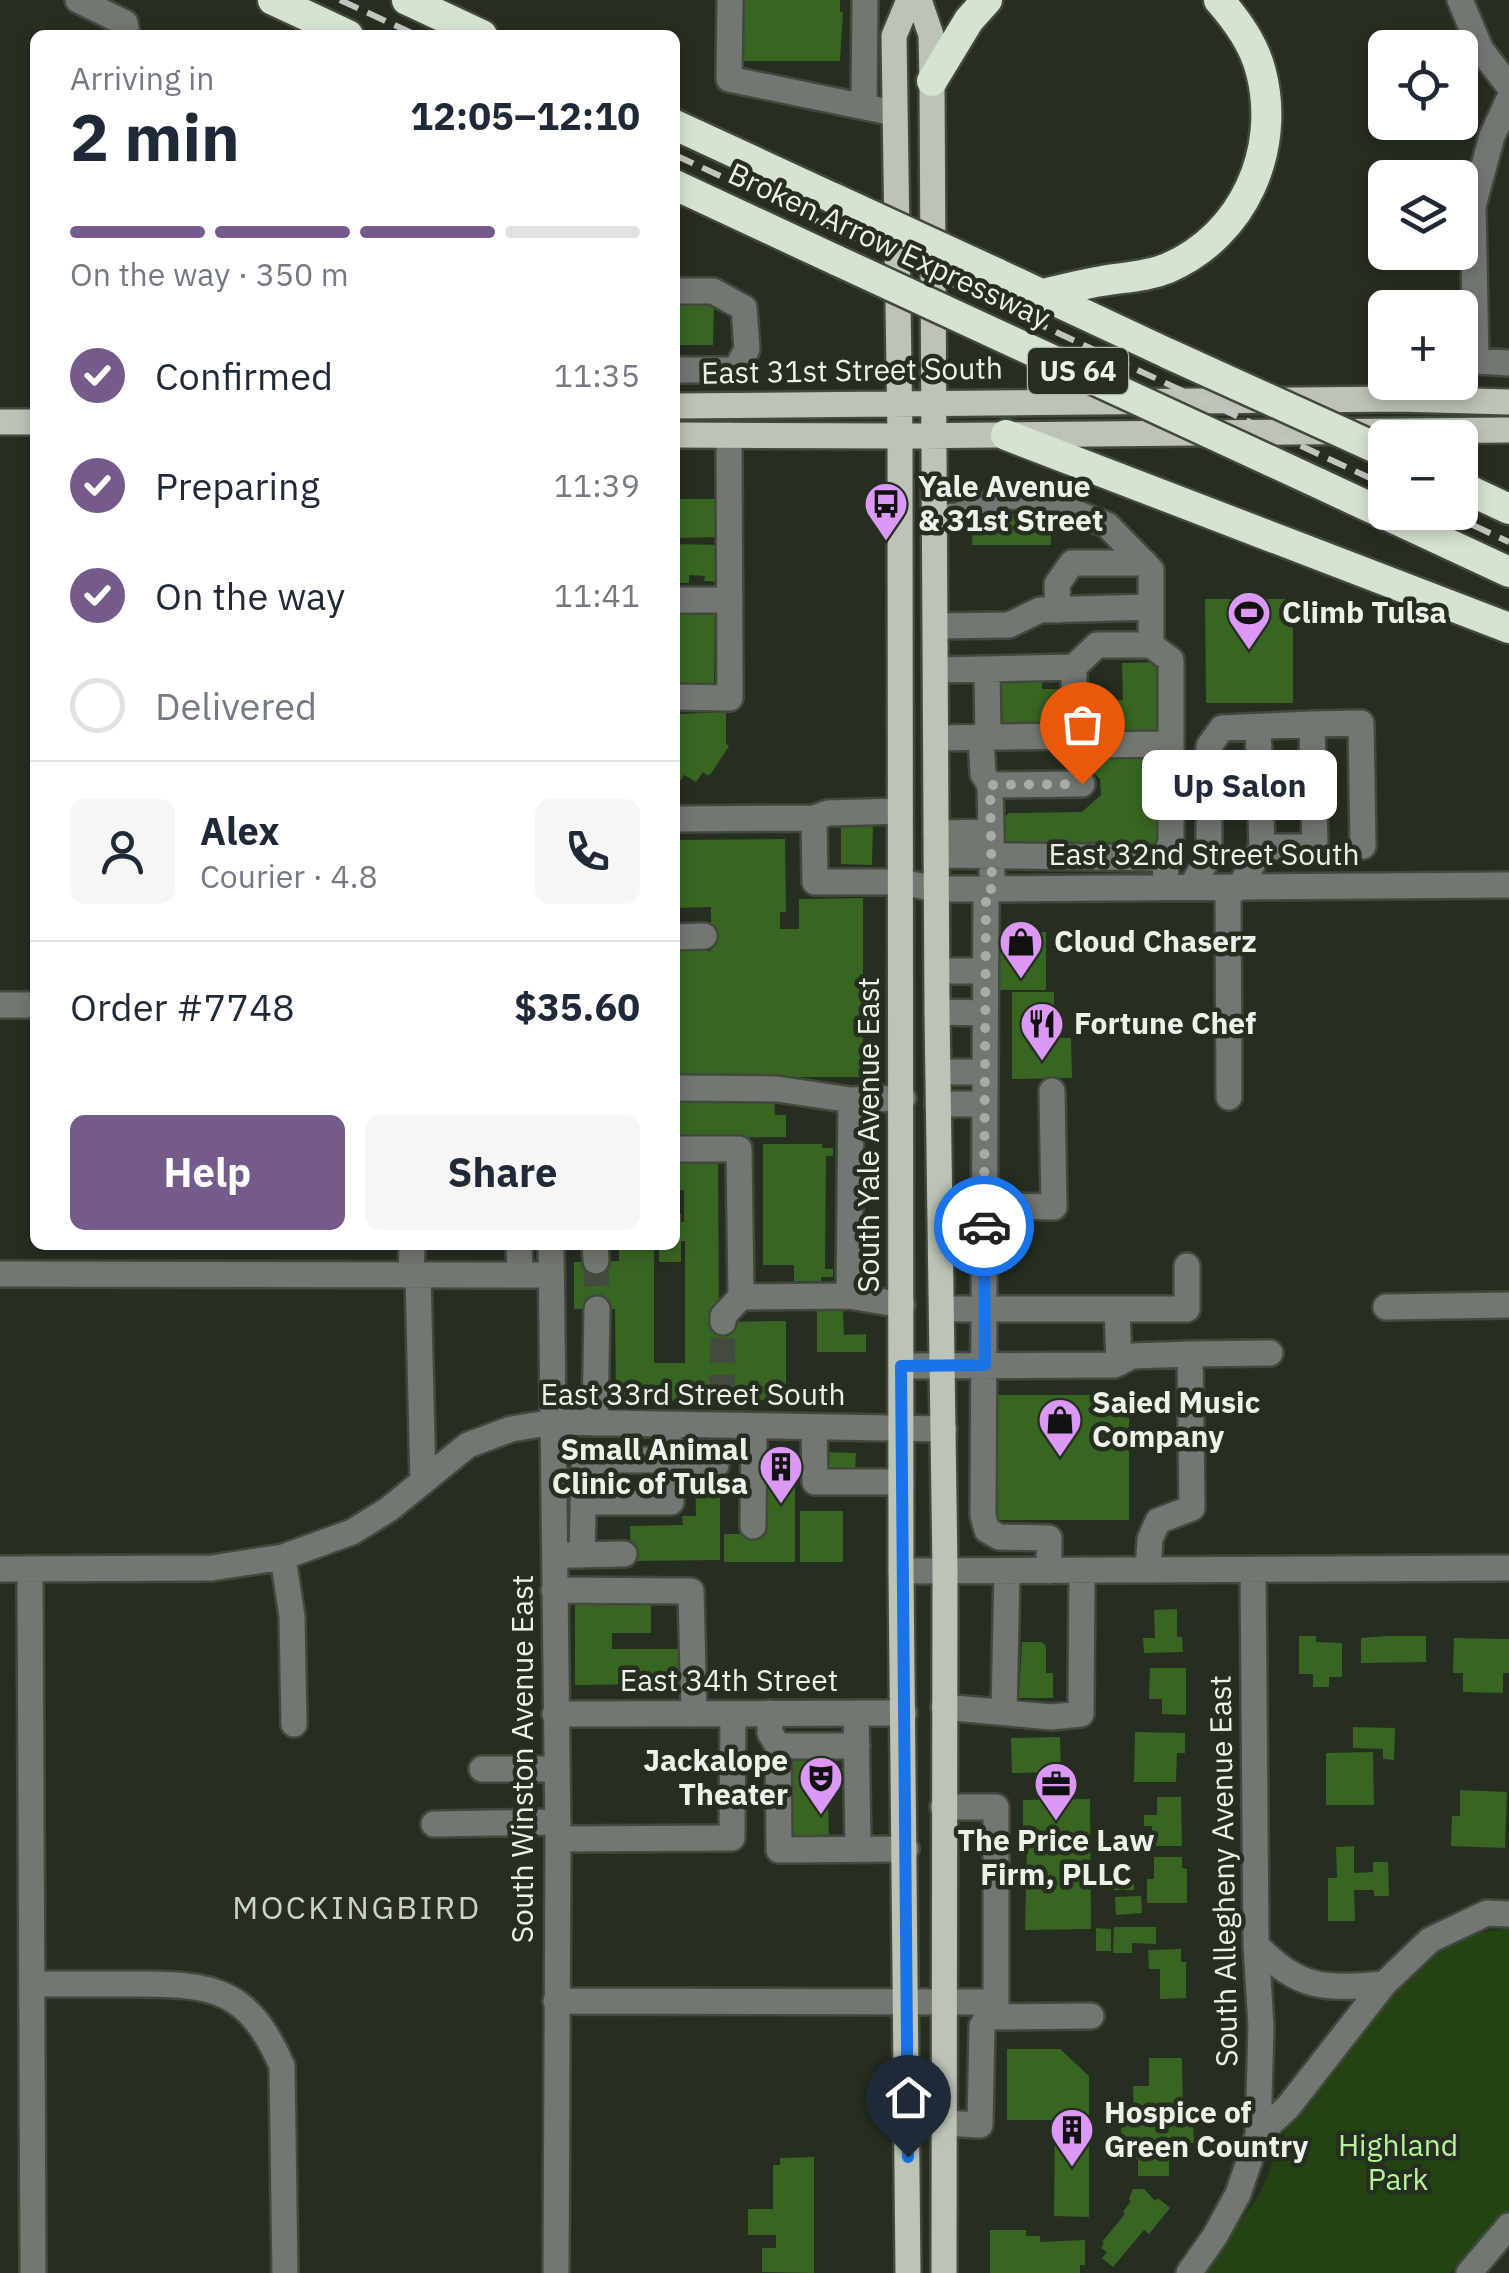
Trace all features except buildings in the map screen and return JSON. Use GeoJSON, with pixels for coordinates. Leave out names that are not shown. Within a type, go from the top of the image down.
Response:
{"type":"FeatureCollection","features":[{"type":"Feature","properties":{"kind":"highway"},"geometry":{"type":"LineString","coordinates":[[274,0],[295,30]]}},
{"type":"Feature","properties":{"kind":"highway"},"geometry":{"type":"LineString","coordinates":[[274,0],[337,30]]}},
{"type":"Feature","properties":{"kind":"highway"},"geometry":{"type":"LineString","coordinates":[[407,0],[471,30]]}},
{"type":"Feature","properties":{"kind":"highway"},"geometry":{"type":"LineString","coordinates":[[932,81],[968,20],[987,0]]}},
{"type":"Feature","properties":{"kind":"highway"},"geometry":{"type":"LineString","coordinates":[[1042,294],[1141,277],[1169,267],[1216,237],[1248,193],[1265,146],[1266,96],[1249,40],[1219,0]]}},
{"type":"Feature","properties":{"kind":"highway","name":"Broken Arrow Expressway"},"geometry":{"type":"LineString","coordinates":[[680,126],[1368,444]]}},
{"type":"Feature","properties":{"kind":"highway","name":"Broken Arrow Expressway"},"geometry":{"type":"LineString","coordinates":[[680,188],[1509,572]]}},
{"type":"Feature","properties":{"kind":"highway"},"geometry":{"type":"LineString","coordinates":[[1006,435],[1509,628]]}},
{"type":"Feature","properties":{"kind":"highway"},"geometry":{"type":"LineString","coordinates":[[1478,494],[1509,509]]}},
{"type":"Feature","properties":{"kind":"main road","name":"South Yale Avenue East"},"geometry":{"type":"LineString","coordinates":[[908,2273],[901,1571],[900,436],[894,36],[909,0]]}},
{"type":"Feature","properties":{"kind":"main road"},"geometry":{"type":"LineString","coordinates":[[919,0],[932,35],[937,1012],[944,1429],[944,2273]]}},
{"type":"Feature","properties":{"kind":"main road","name":"East 31st Street South"},"geometry":{"type":"LineString","coordinates":[[680,406],[1398,398],[1509,402]]}},
{"type":"Feature","properties":{"kind":"main road"},"geometry":{"type":"LineString","coordinates":[[0,422],[30,422]]}},
{"type":"Feature","properties":{"kind":"main road","name":"East 31st Street South"},"geometry":{"type":"LineString","coordinates":[[680,434],[1509,430]]}},
{"type":"Feature","properties":{"kind":"main road"},"geometry":{"type":"LineString","coordinates":[[904,1714],[943,1754]]}},
{"type":"Feature","properties":{"kind":"street"},"geometry":{"type":"LineString","coordinates":[[78,0],[126,23],[127,30]]}},
{"type":"Feature","properties":{"kind":"street"},"geometry":{"type":"LineString","coordinates":[[730,0],[729,79],[894,113]]}},
{"type":"Feature","properties":{"kind":"street"},"geometry":{"type":"LineString","coordinates":[[864,107],[865,0]]}},
{"type":"Feature","properties":{"kind":"street"},"geometry":{"type":"LineString","coordinates":[[1460,0],[1481,50],[1509,86]]}},
{"type":"Feature","properties":{"kind":"street"},"geometry":{"type":"LineString","coordinates":[[1509,98],[1487,153],[1474,206],[1476,361],[1509,363]]}},
{"type":"Feature","properties":{"kind":"street"},"geometry":{"type":"LineString","coordinates":[[680,290],[713,291],[744,308],[747,349],[736,370],[734,405]]}},
{"type":"Feature","properties":{"kind":"street"},"geometry":{"type":"LineString","coordinates":[[680,370],[736,370]]}},
{"type":"Feature","properties":{"kind":"street"},"geometry":{"type":"LineString","coordinates":[[680,698],[730,698],[729,435]]}},
{"type":"Feature","properties":{"kind":"street"},"geometry":{"type":"LineString","coordinates":[[935,517],[958,516],[1006,496],[1035,497],[1107,524],[1151,570],[1151,644]]}},
{"type":"Feature","properties":{"kind":"street"},"geometry":{"type":"LineString","coordinates":[[1058,610],[1057,584],[1072,563],[1145,563]]}},
{"type":"Feature","properties":{"kind":"street"},"geometry":{"type":"LineString","coordinates":[[680,600],[730,600]]}},
{"type":"Feature","properties":{"kind":"street"},"geometry":{"type":"LineString","coordinates":[[936,626],[1009,625],[1040,610],[1151,608]]}},
{"type":"Feature","properties":{"kind":"street"},"geometry":{"type":"LineString","coordinates":[[936,670],[1074,667],[1097,645],[1151,644],[1172,660],[1171,842],[1165,858],[1178,886],[1209,856],[1209,746],[1222,728],[1361,723],[1363,846]]}},
{"type":"Feature","properties":{"kind":"street"},"geometry":{"type":"LineString","coordinates":[[1074,667],[1074,736],[1082,745],[1171,744]]}},
{"type":"Feature","properties":{"kind":"street"},"geometry":{"type":"LineString","coordinates":[[987,670],[983,774],[990,785],[992,844],[985,972],[983,1516],[987,1530],[999,1537],[1049,1538],[1049,1570]]}},
{"type":"Feature","properties":{"kind":"street"},"geometry":{"type":"LineString","coordinates":[[1262,847],[1315,847],[1312,724]]}},
{"type":"Feature","properties":{"kind":"street"},"geometry":{"type":"LineString","coordinates":[[1228,1097],[1233,888],[1262,847],[1258,727]]}},
{"type":"Feature","properties":{"kind":"street"},"geometry":{"type":"LineString","coordinates":[[936,738],[1074,736]]}},
{"type":"Feature","properties":{"kind":"street"},"geometry":{"type":"LineString","coordinates":[[990,785],[1082,784]]}},
{"type":"Feature","properties":{"kind":"street"},"geometry":{"type":"LineString","coordinates":[[680,819],[814,818],[828,813],[900,812]]}},
{"type":"Feature","properties":{"kind":"street","name":"East 32nd Street South"},"geometry":{"type":"LineString","coordinates":[[814,818],[815,882],[900,882],[936,888],[989,889],[1509,886]]}},
{"type":"Feature","properties":{"kind":"street"},"geometry":{"type":"LineString","coordinates":[[936,844],[992,844],[1165,858]]}},
{"type":"Feature","properties":{"kind":"street"},"geometry":{"type":"LineString","coordinates":[[680,937],[704,936]]}},
{"type":"Feature","properties":{"kind":"street"},"geometry":{"type":"LineString","coordinates":[[937,971],[985,972]]}},
{"type":"Feature","properties":{"kind":"street"},"geometry":{"type":"LineString","coordinates":[[0,1005],[30,1005]]}},
{"type":"Feature","properties":{"kind":"street"},"geometry":{"type":"LineString","coordinates":[[937,1012],[985,1013]]}},
{"type":"Feature","properties":{"kind":"street"},"geometry":{"type":"LineString","coordinates":[[938,1072],[984,1072]]}},
{"type":"Feature","properties":{"kind":"street"},"geometry":{"type":"LineString","coordinates":[[680,1088],[777,1088],[851,1100],[902,1098]]}},
{"type":"Feature","properties":{"kind":"street"},"geometry":{"type":"LineString","coordinates":[[940,1205],[1054,1207],[1052,1092]]}},
{"type":"Feature","properties":{"kind":"street"},"geometry":{"type":"LineString","coordinates":[[849,1296],[851,1100]]}},
{"type":"Feature","properties":{"kind":"street"},"geometry":{"type":"LineString","coordinates":[[938,1104],[984,1104]]}},
{"type":"Feature","properties":{"kind":"street"},"geometry":{"type":"LineString","coordinates":[[680,1149],[739,1148],[741,1297],[722,1322]]}},
{"type":"Feature","properties":{"kind":"street"},"geometry":{"type":"LineString","coordinates":[[413,1250],[423,1482]]}},
{"type":"Feature","properties":{"kind":"street"},"geometry":{"type":"LineString","coordinates":[[519,1250],[520,1275]]}},
{"type":"Feature","properties":{"kind":"street","name":"South Winston Avenue East"},"geometry":{"type":"LineString","coordinates":[[551,1250],[558,1830],[556,2273]]}},
{"type":"Feature","properties":{"kind":"street"},"geometry":{"type":"LineString","coordinates":[[942,1310],[1188,1310],[1187,1266]]}},
{"type":"Feature","properties":{"kind":"street"},"geometry":{"type":"LineString","coordinates":[[0,1274],[551,1275]]}},
{"type":"Feature","properties":{"kind":"street"},"geometry":{"type":"LineString","coordinates":[[741,1297],[849,1296],[902,1305]]}},
{"type":"Feature","properties":{"kind":"street"},"geometry":{"type":"LineString","coordinates":[[1386,1307],[1509,1305]]}},
{"type":"Feature","properties":{"kind":"street"},"geometry":{"type":"LineString","coordinates":[[595,1423],[598,1310]]}},
{"type":"Feature","properties":{"kind":"street"},"geometry":{"type":"LineString","coordinates":[[1117,1310],[1119,1363]]}},
{"type":"Feature","properties":{"kind":"street"},"geometry":{"type":"LineString","coordinates":[[901,1366],[1119,1363],[1132,1356],[1270,1352]]}},
{"type":"Feature","properties":{"kind":"street"},"geometry":{"type":"LineString","coordinates":[[1148,1570],[1150,1538],[1158,1522],[1192,1508],[1190,1354]]}},
{"type":"Feature","properties":{"kind":"street","name":"East 33rd Street South"},"geometry":{"type":"LineString","coordinates":[[0,1570],[212,1568],[282,1557],[352,1532],[389,1509],[468,1445],[511,1429],[554,1422],[671,1425],[722,1413],[754,1426],[944,1429]]}},
{"type":"Feature","properties":{"kind":"street"},"geometry":{"type":"LineString","coordinates":[[583,1502],[670,1502],[671,1425]]}},
{"type":"Feature","properties":{"kind":"street"},"geometry":{"type":"LineString","coordinates":[[753,1526],[754,1426]]}},
{"type":"Feature","properties":{"kind":"street"},"geometry":{"type":"LineString","coordinates":[[814,1427],[814,1482],[901,1482]]}},
{"type":"Feature","properties":{"kind":"street"},"geometry":{"type":"LineString","coordinates":[[554,1468],[584,1468],[600,1460],[716,1465]]}},
{"type":"Feature","properties":{"kind":"street"},"geometry":{"type":"LineString","coordinates":[[582,1555],[584,1468]]}},
{"type":"Feature","properties":{"kind":"street"},"geometry":{"type":"LineString","coordinates":[[554,1555],[624,1554]]}},
{"type":"Feature","properties":{"kind":"street"},"geometry":{"type":"LineString","coordinates":[[282,1557],[292,1617],[294,1724]]}},
{"type":"Feature","properties":{"kind":"street"},"geometry":{"type":"LineString","coordinates":[[901,1571],[1509,1568]]}},
{"type":"Feature","properties":{"kind":"street"},"geometry":{"type":"LineString","coordinates":[[30,1570],[34,2273]]}},
{"type":"Feature","properties":{"kind":"street"},"geometry":{"type":"LineString","coordinates":[[944,1707],[1052,1716],[1081,1714],[1082,1570]]}},
{"type":"Feature","properties":{"kind":"street","name":"South Allegheny Avenue East"},"geometry":{"type":"LineString","coordinates":[[1189,2273],[1238,2194],[1258,2134],[1261,2026],[1256,1945],[1252,1570]]}},
{"type":"Feature","properties":{"kind":"street"},"geometry":{"type":"LineString","coordinates":[[1004,1712],[1007,1571]]}},
{"type":"Feature","properties":{"kind":"street"},"geometry":{"type":"LineString","coordinates":[[554,1590],[691,1591],[694,1714]]}},
{"type":"Feature","properties":{"kind":"street"},"geometry":{"type":"LineString","coordinates":[[770,1713],[770,1734],[778,1746],[779,1850],[906,1849]]}},
{"type":"Feature","properties":{"kind":"street","name":"East 34th Street"},"geometry":{"type":"LineString","coordinates":[[555,1714],[904,1714]]}},
{"type":"Feature","properties":{"kind":"street"},"geometry":{"type":"LineString","coordinates":[[434,1824],[732,1838],[733,1714]]}},
{"type":"Feature","properties":{"kind":"street"},"geometry":{"type":"LineString","coordinates":[[856,1714],[858,1849]]}},
{"type":"Feature","properties":{"kind":"street"},"geometry":{"type":"LineString","coordinates":[[778,1746],[856,1746]]}},
{"type":"Feature","properties":{"kind":"street"},"geometry":{"type":"LineString","coordinates":[[482,1769],[556,1769]]}},
{"type":"Feature","properties":{"kind":"street"},"geometry":{"type":"LineString","coordinates":[[943,1807],[996,1807],[991,2010],[982,2026],[980,2125],[943,2124]]}},
{"type":"Feature","properties":{"kind":"street"},"geometry":{"type":"LineString","coordinates":[[1258,2134],[1288,2107],[1384,1984],[1430,1940],[1486,1913],[1509,1914]]}},
{"type":"Feature","properties":{"kind":"street"},"geometry":{"type":"LineString","coordinates":[[1256,1945],[1294,1978],[1343,1987],[1384,1984]]}},
{"type":"Feature","properties":{"kind":"street"},"geometry":{"type":"LineString","coordinates":[[34,1984],[205,1987],[250,2012],[270,2039],[282,2066],[285,2273]]}},
{"type":"Feature","properties":{"kind":"street"},"geometry":{"type":"LineString","coordinates":[[556,2001],[942,2002],[991,2010],[1090,2016]]}},
{"type":"Feature","properties":{"kind":"street"},"geometry":{"type":"LineString","coordinates":[[1469,2273],[1509,2226]]}},
{"type":"Feature","properties":{"kind":"green space","name":"Highland Park"},"geometry":{"type":"Polygon","coordinates":[[[1509,1927],[1509,2210],[1450,2273],[1204,2273],[1260,2194],[1286,2130],[1406,1980],[1457,1938],[1509,1927]]]}},
{"type":"Feature","properties":{"kind":"tunnel"},"geometry":{"type":"LineString","coordinates":[[596,1261],[597,1309]]}},
{"type":"Feature","properties":{"kind":"tunnel"},"geometry":{"type":"LineString","coordinates":[[722,1400],[723,1322]]}},
{"type":"Feature","properties":{"kind":"railway"},"geometry":{"type":"LineString","coordinates":[[340,0],[405,30]]}},
{"type":"Feature","properties":{"kind":"railway"},"geometry":{"type":"LineString","coordinates":[[680,157],[1368,477]]}},
{"type":"Feature","properties":{"kind":"railway"},"geometry":{"type":"LineString","coordinates":[[1478,527],[1509,542]]}},
{"type":"Feature","properties":{"kind":"way so far"},"geometry":{"type":"LineString","coordinates":[[984,1226],[986,889],[992,889],[990,785],[1082,784]]}},
{"type":"Feature","properties":{"kind":"place","name":"Yale Avenue & 31st Street"},"geometry":{"type":"Point","coordinates":[886,542]}},
{"type":"Feature","properties":{"kind":"place","name":"Climb Tulsa"},"geometry":{"type":"Point","coordinates":[1249,651]}},
{"type":"Feature","properties":{"kind":"place","name":"Up Salon"},"geometry":{"type":"Point","coordinates":[1082,784]}},
{"type":"Feature","properties":{"kind":"place","name":"Cloud Chaserz"},"geometry":{"type":"Point","coordinates":[1021,980]}},
{"type":"Feature","properties":{"kind":"place","name":"Fortune Chef"},"geometry":{"type":"Point","coordinates":[1042,1062]}},
{"type":"Feature","properties":{"kind":"place","name":"Saied Music Company"},"geometry":{"type":"Point","coordinates":[1060,1458]}},
{"type":"Feature","properties":{"kind":"place","name":"Small Animal Clinic of Tulsa"},"geometry":{"type":"Point","coordinates":[781,1505]}},
{"type":"Feature","properties":{"kind":"place","name":"Jackalope Theater"},"geometry":{"type":"Point","coordinates":[821,1816]}},
{"type":"Feature","properties":{"kind":"place","name":"The Price Law Firm, PLLC"},"geometry":{"type":"Point","coordinates":[1056,1822]}},
{"type":"Feature","properties":{"kind":"place","name":"Hospice of Green Country"},"geometry":{"type":"Point","coordinates":[1072,2168]}},
{"type":"Feature","properties":{"kind":"district","name":"MOCKINGBIRD"},"geometry":{"type":"Point","coordinates":[357,1908]}},
{"type":"Feature","properties":{"kind":"route"},"geometry":{"type":"LineString","coordinates":[[908,2157],[901,1366],[985,1365],[984,1226]]}}]}
